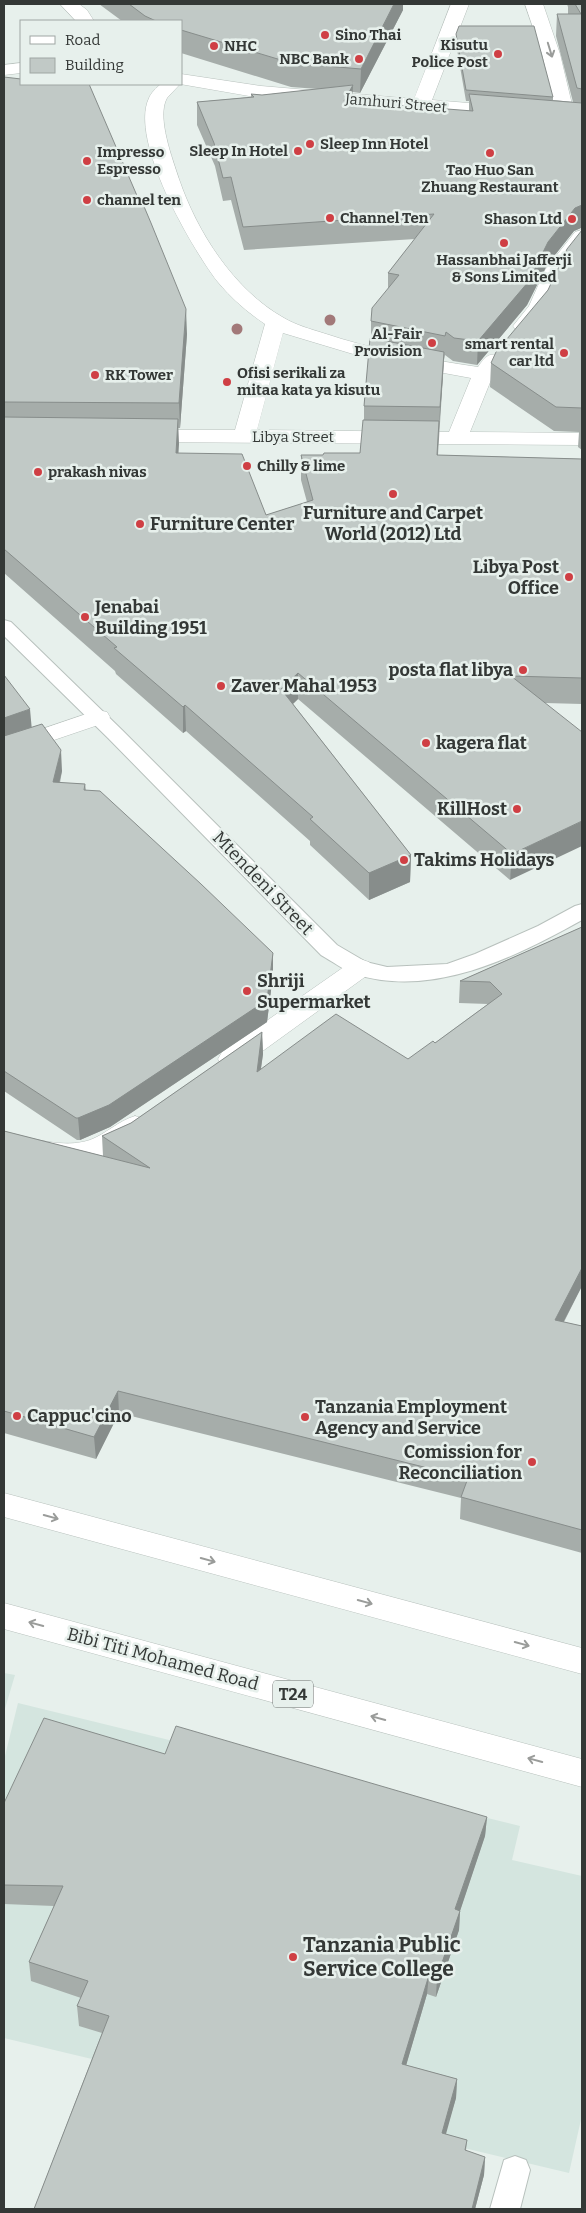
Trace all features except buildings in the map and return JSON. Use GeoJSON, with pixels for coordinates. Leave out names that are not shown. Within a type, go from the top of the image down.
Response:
{"type":"FeatureCollection","features":[{"type":"Feature","properties":{"kind":"main road"},"geometry":{"type":"LineString","coordinates":[[69,4],[81,14],[84,20]]}},
{"type":"Feature","properties":{"kind":"main road"},"geometry":{"type":"LineString","coordinates":[[421,105],[460,4]]}},
{"type":"Feature","properties":{"kind":"main road"},"geometry":{"type":"LineString","coordinates":[[534,4],[574,117],[546,115]]}},
{"type":"Feature","properties":{"kind":"main road"},"geometry":{"type":"LineString","coordinates":[[4,70],[20,68]]}},
{"type":"Feature","properties":{"kind":"main road","name":"Jamhuri Street"},"geometry":{"type":"LineString","coordinates":[[182,79],[261,92],[527,114]]}},
{"type":"Feature","properties":{"kind":"main road"},"geometry":{"type":"LineString","coordinates":[[170,85],[157,100],[154,121],[171,187],[210,257],[240,295],[276,323],[335,344],[407,362],[483,374]]}},
{"type":"Feature","properties":{"kind":"main road"},"geometry":{"type":"LineString","coordinates":[[457,438],[483,374],[538,308],[555,270],[582,236]]}},
{"type":"Feature","properties":{"kind":"main road"},"geometry":{"type":"LineString","coordinates":[[244,437],[276,323]]}},
{"type":"Feature","properties":{"kind":"main road","name":"Libya Street"},"geometry":{"type":"LineString","coordinates":[[119,436],[582,439]]}},
{"type":"Feature","properties":{"kind":"main road"},"geometry":{"type":"LineString","coordinates":[[4,750],[98,717]]}},
{"type":"Feature","properties":{"kind":"main road"},"geometry":{"type":"LineString","coordinates":[[210,1074],[280,1027],[360,968]]}},
{"type":"Feature","properties":{"kind":"main road"},"geometry":{"type":"LineString","coordinates":[[4,1142],[38,1150],[76,1151],[94,1148],[121,1136],[154,1113]]}},
{"type":"Feature","properties":{"kind":"main road"},"geometry":{"type":"LineString","coordinates":[[4,1505],[582,1661]]}},
{"type":"Feature","properties":{"kind":"main road","name":"Bibi Titi Mohamed Road"},"geometry":{"type":"LineString","coordinates":[[4,1616],[582,1773]]}},
{"type":"Feature","properties":{"kind":"lane","name":"Mtendeni Street"},"geometry":{"type":"LineString","coordinates":[[4,626],[98,717],[329,950],[360,968],[387,974],[449,971],[483,959],[546,931],[582,911]]}},
{"type":"Feature","properties":{"kind":"lane"},"geometry":{"type":"LineString","coordinates":[[505,2209],[515,2170]]}},
{"type":"Feature","properties":{"kind":"shaded area"},"geometry":{"type":"Polygon","coordinates":[[[4,1673],[15,1675],[4,1712],[4,1673]]]}},
{"type":"Feature","properties":{"kind":"shaded area","name":"Tanzania Public Service College"},"geometry":{"type":"Polygon","coordinates":[[[18,1703],[520,1826],[512,1860],[582,1876],[582,2115],[569,2173],[4,2038],[4,1760],[18,1703]]]}},
{"type":"Feature","properties":{"kind":"place","name":"Sino Thai"},"geometry":{"type":"Point","coordinates":[325,35]}},
{"type":"Feature","properties":{"kind":"place","name":"NHC"},"geometry":{"type":"Point","coordinates":[214,46]}},
{"type":"Feature","properties":{"kind":"place","name":"Kisutu Police Post"},"geometry":{"type":"Point","coordinates":[498,54]}},
{"type":"Feature","properties":{"kind":"place","name":"NBC Bank"},"geometry":{"type":"Point","coordinates":[359,59]}},
{"type":"Feature","properties":{"kind":"place","name":"Sleep Inn Hotel"},"geometry":{"type":"Point","coordinates":[310,144]}},
{"type":"Feature","properties":{"kind":"place","name":"Sleep In Hotel"},"geometry":{"type":"Point","coordinates":[298,151]}},
{"type":"Feature","properties":{"kind":"place","name":"Tao Huo San Zhuang Restaurant"},"geometry":{"type":"Point","coordinates":[490,153]}},
{"type":"Feature","properties":{"kind":"place","name":"Impresso Espresso"},"geometry":{"type":"Point","coordinates":[87,161]}},
{"type":"Feature","properties":{"kind":"place","name":"channel ten"},"geometry":{"type":"Point","coordinates":[87,200]}},
{"type":"Feature","properties":{"kind":"place","name":"Channel Ten"},"geometry":{"type":"Point","coordinates":[330,218]}},
{"type":"Feature","properties":{"kind":"place","name":"Shason Ltd"},"geometry":{"type":"Point","coordinates":[572,219]}},
{"type":"Feature","properties":{"kind":"place","name":"Hassanbhai Jafferji & Sons Limited"},"geometry":{"type":"Point","coordinates":[504,243]}},
{"type":"Feature","properties":{"kind":"place","name":"Al-Fair Provision"},"geometry":{"type":"Point","coordinates":[432,343]}},
{"type":"Feature","properties":{"kind":"place","name":"smart rental car ltd"},"geometry":{"type":"Point","coordinates":[564,353]}},
{"type":"Feature","properties":{"kind":"place","name":"RK Tower"},"geometry":{"type":"Point","coordinates":[95,375]}},
{"type":"Feature","properties":{"kind":"place","name":"Ofisi serikali za mitaa kata ya kisutu"},"geometry":{"type":"Point","coordinates":[227,382]}},
{"type":"Feature","properties":{"kind":"place","name":"Chilly & lime"},"geometry":{"type":"Point","coordinates":[247,466]}},
{"type":"Feature","properties":{"kind":"place","name":"prakash nivas"},"geometry":{"type":"Point","coordinates":[38,472]}},
{"type":"Feature","properties":{"kind":"place","name":"Furniture and Carpet World (2012) Ltd"},"geometry":{"type":"Point","coordinates":[393,494]}},
{"type":"Feature","properties":{"kind":"place","name":"Furniture Center"},"geometry":{"type":"Point","coordinates":[140,524]}},
{"type":"Feature","properties":{"kind":"place","name":"Libya Post Office"},"geometry":{"type":"Point","coordinates":[569,577]}},
{"type":"Feature","properties":{"kind":"place","name":"Jenabai Building 1951"},"geometry":{"type":"Point","coordinates":[85,617]}},
{"type":"Feature","properties":{"kind":"place","name":"posta flat libya"},"geometry":{"type":"Point","coordinates":[523,670]}},
{"type":"Feature","properties":{"kind":"place","name":"Zaver Mahal 1953"},"geometry":{"type":"Point","coordinates":[221,686]}},
{"type":"Feature","properties":{"kind":"place","name":"kagera flat"},"geometry":{"type":"Point","coordinates":[426,743]}},
{"type":"Feature","properties":{"kind":"place","name":"KillHost"},"geometry":{"type":"Point","coordinates":[517,809]}},
{"type":"Feature","properties":{"kind":"place","name":"Takims Holidays"},"geometry":{"type":"Point","coordinates":[404,860]}},
{"type":"Feature","properties":{"kind":"place","name":"Shriji Supermarket"},"geometry":{"type":"Point","coordinates":[247,991]}},
{"type":"Feature","properties":{"kind":"place","name":"Cappuc'cino"},"geometry":{"type":"Point","coordinates":[17,1416]}},
{"type":"Feature","properties":{"kind":"place","name":"Tanzania Employment Agency and Service"},"geometry":{"type":"Point","coordinates":[305,1417]}},
{"type":"Feature","properties":{"kind":"place","name":"Comission for Reconciliation"},"geometry":{"type":"Point","coordinates":[532,1462]}},
{"type":"Feature","properties":{"kind":"place","name":"Tanzania Public Service College"},"geometry":{"type":"Point","coordinates":[293,1957]}}]}
